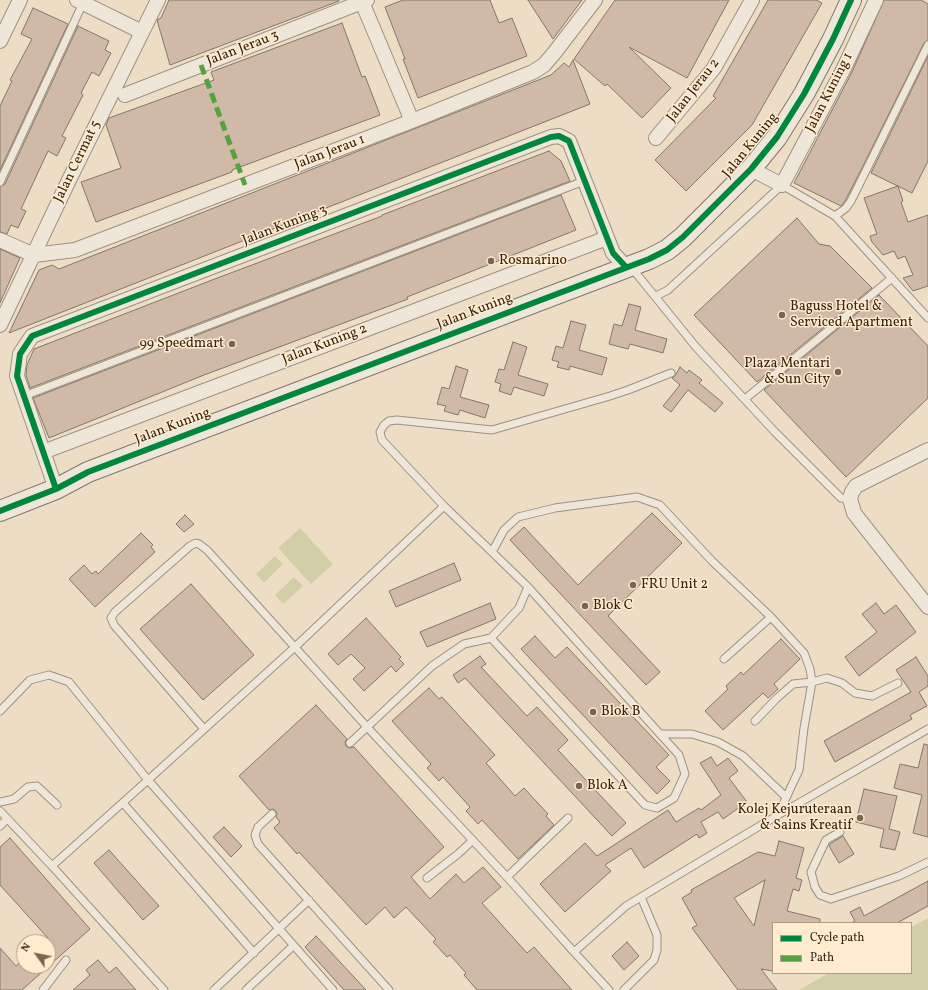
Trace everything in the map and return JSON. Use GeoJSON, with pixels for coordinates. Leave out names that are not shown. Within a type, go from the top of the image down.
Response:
{"type":"FeatureCollection","features":[{"type":"Feature","properties":{"kind":"street"},"geometry":{"type":"LineString","coordinates":[[0,41],[20,0]]}},
{"type":"Feature","properties":{"kind":"street","name":"Jalan Cermat 5"},"geometry":{"type":"LineString","coordinates":[[0,325],[69,180],[158,0]]}},
{"type":"Feature","properties":{"kind":"street","name":"Jalan Jerau 1"},"geometry":{"type":"LineString","coordinates":[[34,255],[67,252],[83,247],[412,121],[533,72],[544,65],[595,0]]}},
{"type":"Feature","properties":{"kind":"street","name":"Jalan Jerau 2"},"geometry":{"type":"LineString","coordinates":[[656,138],[714,68],[752,0]]}},
{"type":"Feature","properties":{"kind":"street","name":"Jalan Kuning"},"geometry":{"type":"LineString","coordinates":[[0,497],[54,483],[88,472],[620,265],[649,259],[667,250],[751,169],[777,137],[804,94],[833,39],[851,0]]}},
{"type":"Feature","properties":{"kind":"street","name":"Jalan Kuning 1"},"geometry":{"type":"LineString","coordinates":[[782,185],[844,68],[876,0]]}},
{"type":"Feature","properties":{"kind":"street","name":"Jalan Jerau 3"},"geometry":{"type":"LineString","coordinates":[[125,95],[365,1],[412,121]]}},
{"type":"Feature","properties":{"kind":"street"},"geometry":{"type":"LineString","coordinates":[[80,2],[142,32]]}},
{"type":"Feature","properties":{"kind":"street","name":"Jalan Kuning 3"},"geometry":{"type":"LineString","coordinates":[[54,483],[16,376],[20,354],[32,336],[47,330],[551,137],[559,136],[569,141],[607,238],[620,265]]}},
{"type":"Feature","properties":{"kind":"street"},"geometry":{"type":"LineString","coordinates":[[751,169],[782,185]]}},
{"type":"Feature","properties":{"kind":"street","name":"Jalan Kuning 2"},"geometry":{"type":"LineString","coordinates":[[43,452],[607,238]]}},
{"type":"Feature","properties":{"kind":"street"},"geometry":{"type":"LineString","coordinates":[[0,240],[34,255]]}},
{"type":"Feature","properties":{"kind":"street"},"geometry":{"type":"LineString","coordinates":[[928,450],[856,486],[851,496],[854,512],[928,607]]}},
{"type":"Feature","properties":{"kind":"street","name":"Jalan Kuning"},"geometry":{"type":"LineString","coordinates":[[0,511],[54,483]]}},
{"type":"Feature","properties":{"kind":"lane"},"geometry":{"type":"LineString","coordinates":[[0,182],[80,2]]}},
{"type":"Feature","properties":{"kind":"lane"},"geometry":{"type":"LineString","coordinates":[[835,216],[846,208],[851,201],[928,45]]}},
{"type":"Feature","properties":{"kind":"lane"},"geometry":{"type":"LineString","coordinates":[[24,396],[584,181]]}},
{"type":"Feature","properties":{"kind":"lane"},"geometry":{"type":"LineString","coordinates":[[656,296],[668,290],[782,185],[835,216],[928,318]]}},
{"type":"Feature","properties":{"kind":"lane"},"geometry":{"type":"LineString","coordinates":[[620,265],[656,296],[696,346],[775,432],[842,498],[851,496]]}},
{"type":"Feature","properties":{"kind":"lane"},"geometry":{"type":"LineString","coordinates":[[745,399],[892,278]]}},
{"type":"Feature","properties":{"kind":"lane"},"geometry":{"type":"LineString","coordinates":[[491,638],[645,805],[657,808],[674,798],[685,774],[679,755],[528,587],[444,506],[382,440],[380,432],[384,425],[389,421],[397,420],[492,430],[616,394],[671,373]]}},
{"type":"Feature","properties":{"kind":"lane"},"geometry":{"type":"LineString","coordinates":[[492,552],[504,530],[518,516],[555,508],[637,497],[660,505],[712,561],[771,617],[804,653],[810,669],[812,682],[799,770],[778,815]]}},
{"type":"Feature","properties":{"kind":"lane"},"geometry":{"type":"LineString","coordinates":[[52,866],[295,647],[444,506]]}},
{"type":"Feature","properties":{"kind":"lane"},"geometry":{"type":"LineString","coordinates":[[204,729],[114,625],[112,618],[115,612],[190,546],[196,543],[207,550],[367,727],[507,877],[609,990]]}},
{"type":"Feature","properties":{"kind":"lane"},"geometry":{"type":"LineString","coordinates":[[350,743],[432,666],[464,644],[491,638],[519,608],[528,587]]}},
{"type":"Feature","properties":{"kind":"lane"},"geometry":{"type":"LineString","coordinates":[[724,659],[771,617]]}},
{"type":"Feature","properties":{"kind":"lane"},"geometry":{"type":"LineString","coordinates":[[0,711],[30,680],[49,675],[69,682],[148,780],[333,990]]}},
{"type":"Feature","properties":{"kind":"lane"},"geometry":{"type":"LineString","coordinates":[[755,721],[776,698],[793,684],[812,682],[827,678],[842,683],[856,693],[872,696],[898,683]]}},
{"type":"Feature","properties":{"kind":"lane"},"geometry":{"type":"LineString","coordinates":[[574,952],[626,906],[778,815],[928,729]]}},
{"type":"Feature","properties":{"kind":"lane"},"geometry":{"type":"LineString","coordinates":[[660,734],[692,734],[718,742],[743,756],[786,797]]}},
{"type":"Feature","properties":{"kind":"lane"},"geometry":{"type":"LineString","coordinates":[[0,802],[14,799],[28,788],[37,786],[57,805]]}},
{"type":"Feature","properties":{"kind":"lane"},"geometry":{"type":"LineString","coordinates":[[122,803],[254,953]]}},
{"type":"Feature","properties":{"kind":"lane"},"geometry":{"type":"LineString","coordinates":[[0,811],[164,990]]}},
{"type":"Feature","properties":{"kind":"lane"},"geometry":{"type":"LineString","coordinates":[[272,814],[258,827],[255,835],[258,844],[389,990]]}},
{"type":"Feature","properties":{"kind":"lane"},"geometry":{"type":"LineString","coordinates":[[507,877],[568,818]]}},
{"type":"Feature","properties":{"kind":"lane"},"geometry":{"type":"LineString","coordinates":[[0,826],[8,819]]}},
{"type":"Feature","properties":{"kind":"lane"},"geometry":{"type":"LineString","coordinates":[[840,832],[826,840],[811,872],[815,887],[820,895],[831,899],[899,876],[928,862]]}},
{"type":"Feature","properties":{"kind":"lane"},"geometry":{"type":"LineString","coordinates":[[427,878],[458,854],[472,840]]}},
{"type":"Feature","properties":{"kind":"lane"},"geometry":{"type":"LineString","coordinates":[[624,990],[654,960],[658,950],[657,935],[641,897]]}},
{"type":"Feature","properties":{"kind":"lane"},"geometry":{"type":"LineString","coordinates":[[214,990],[309,900]]}},
{"type":"Feature","properties":{"kind":"lane"},"geometry":{"type":"LineString","coordinates":[[246,990],[293,946]]}},
{"type":"Feature","properties":{"kind":"lane"},"geometry":{"type":"LineString","coordinates":[[43,990],[66,960]]}},
{"type":"Feature","properties":{"kind":"shaded area"},"geometry":{"type":"Polygon","coordinates":[[[300,528],[333,564],[311,584],[278,548],[300,528]]]}},
{"type":"Feature","properties":{"kind":"shaded area"},"geometry":{"type":"Polygon","coordinates":[[[275,556],[283,564],[264,583],[256,574],[275,556]]]}},
{"type":"Feature","properties":{"kind":"shaded area"},"geometry":{"type":"Polygon","coordinates":[[[294,577],[303,586],[283,604],[275,595],[294,577]]]}},
{"type":"Feature","properties":{"kind":"shaded area"},"geometry":{"type":"Polygon","coordinates":[[[928,918],[928,990],[799,990],[827,974],[912,974],[912,926],[928,918]]]}},
{"type":"Feature","properties":{"kind":"building"},"geometry":{"type":"Polygon","coordinates":[[[169,0],[339,1],[170,65],[157,20],[161,18],[169,0]]]}},
{"type":"Feature","properties":{"kind":"building"},"geometry":{"type":"Polygon","coordinates":[[[403,0],[490,0],[499,23],[512,18],[527,56],[418,98],[385,7],[403,0]]]}},
{"type":"Feature","properties":{"kind":"building"},"geometry":{"type":"Polygon","coordinates":[[[528,0],[582,0],[553,39],[528,0]]]}},
{"type":"Feature","properties":{"kind":"building"},"geometry":{"type":"Polygon","coordinates":[[[615,0],[729,0],[687,78],[629,47],[671,88],[642,118],[607,84],[605,86],[574,59],[615,0]]]}},
{"type":"Feature","properties":{"kind":"building"},"geometry":{"type":"Polygon","coordinates":[[[768,0],[816,0],[822,3],[752,125],[686,191],[655,160],[716,98],[713,96],[768,0]]]}},
{"type":"Feature","properties":{"kind":"building"},"geometry":{"type":"Polygon","coordinates":[[[884,0],[921,0],[928,4],[928,40],[924,43],[862,168],[841,206],[794,183],[852,72],[884,0]]]}},
{"type":"Feature","properties":{"kind":"building"},"geometry":{"type":"Polygon","coordinates":[[[33,8],[68,24],[0,170],[0,106],[12,81],[10,80],[32,39],[21,34],[33,8]]]}},
{"type":"Feature","properties":{"kind":"building"},"geometry":{"type":"Polygon","coordinates":[[[342,23],[362,77],[365,76],[380,115],[96,222],[81,182],[121,168],[106,125],[109,118],[214,80],[211,72],[342,23]]]}},
{"type":"Feature","properties":{"kind":"building"},"geometry":{"type":"Polygon","coordinates":[[[78,26],[109,41],[105,50],[111,53],[99,76],[92,72],[81,93],[83,95],[62,136],[66,138],[57,156],[48,151],[21,209],[26,211],[18,228],[11,225],[7,234],[0,232],[0,187],[5,184],[78,26]]]}},
{"type":"Feature","properties":{"kind":"building"},"geometry":{"type":"Polygon","coordinates":[[[928,56],[928,161],[912,193],[871,173],[928,56]]]}},
{"type":"Feature","properties":{"kind":"building"},"geometry":{"type":"Polygon","coordinates":[[[573,60],[590,104],[9,333],[39,270],[52,265],[59,269],[551,75],[564,63],[569,67],[573,60]]]}},
{"type":"Feature","properties":{"kind":"building"},"geometry":{"type":"Polygon","coordinates":[[[549,151],[561,161],[570,181],[30,388],[26,375],[27,365],[34,349],[549,151]]]}},
{"type":"Feature","properties":{"kind":"building"},"geometry":{"type":"Polygon","coordinates":[[[898,186],[903,201],[901,202],[908,222],[928,215],[928,286],[913,291],[903,278],[913,275],[905,256],[898,259],[894,251],[883,255],[872,242],[870,236],[877,234],[864,198],[898,186]]]}},
{"type":"Feature","properties":{"kind":"building"},"geometry":{"type":"Polygon","coordinates":[[[561,195],[576,230],[407,297],[408,299],[204,375],[49,438],[33,398],[561,195]]]}},
{"type":"Feature","properties":{"kind":"building"},"geometry":{"type":"Polygon","coordinates":[[[797,218],[819,244],[830,246],[872,288],[757,382],[694,315],[797,218]]]}},
{"type":"Feature","properties":{"kind":"building"},"geometry":{"type":"Polygon","coordinates":[[[0,249],[20,258],[0,303],[0,249]]]}},
{"type":"Feature","properties":{"kind":"building"},"geometry":{"type":"Polygon","coordinates":[[[879,295],[928,346],[928,398],[846,477],[764,390],[879,295]]]}},
{"type":"Feature","properties":{"kind":"building"},"geometry":{"type":"Polygon","coordinates":[[[629,304],[641,307],[635,330],[667,339],[663,353],[630,344],[628,349],[609,344],[614,324],[622,326],[629,304]]]}},
{"type":"Feature","properties":{"kind":"building"},"geometry":{"type":"Polygon","coordinates":[[[571,321],[586,325],[579,350],[607,358],[602,375],[570,366],[569,370],[557,367],[559,362],[552,360],[556,346],[563,348],[571,321]]]}},
{"type":"Feature","properties":{"kind":"building"},"geometry":{"type":"Polygon","coordinates":[[[513,342],[527,347],[518,375],[548,384],[544,396],[514,387],[511,395],[499,391],[501,384],[495,382],[499,369],[504,370],[513,342]]]}},
{"type":"Feature","properties":{"kind":"building"},"geometry":{"type":"Polygon","coordinates":[[[456,366],[468,370],[460,397],[489,405],[485,418],[460,410],[458,415],[444,411],[446,406],[437,404],[442,387],[449,389],[456,366]]]}},
{"type":"Feature","properties":{"kind":"building"},"geometry":{"type":"Polygon","coordinates":[[[680,367],[687,373],[689,370],[702,380],[699,383],[723,403],[715,412],[688,390],[671,412],[663,406],[680,385],[672,378],[675,376],[680,367]]]}},
{"type":"Feature","properties":{"kind":"building"},"geometry":{"type":"Polygon","coordinates":[[[652,513],[682,543],[608,616],[660,672],[646,685],[510,540],[524,527],[578,585],[652,513]]]}},
{"type":"Feature","properties":{"kind":"building"},"geometry":{"type":"Polygon","coordinates":[[[185,515],[194,524],[184,532],[176,524],[185,515]]]}},
{"type":"Feature","properties":{"kind":"building"},"geometry":{"type":"Polygon","coordinates":[[[141,533],[153,545],[151,547],[155,552],[95,607],[69,579],[84,565],[92,574],[96,571],[98,574],[141,533]]]}},
{"type":"Feature","properties":{"kind":"building"},"geometry":{"type":"Polygon","coordinates":[[[454,563],[461,580],[396,607],[389,591],[454,563]]]}},
{"type":"Feature","properties":{"kind":"building"},"geometry":{"type":"Polygon","coordinates":[[[191,584],[254,655],[203,700],[140,629],[191,584]]]}},
{"type":"Feature","properties":{"kind":"building"},"geometry":{"type":"Polygon","coordinates":[[[490,603],[496,619],[427,647],[420,632],[490,603]]]}},
{"type":"Feature","properties":{"kind":"building"},"geometry":{"type":"Polygon","coordinates":[[[876,603],[884,614],[896,605],[916,632],[859,676],[845,657],[877,632],[862,614],[876,603]]]}},
{"type":"Feature","properties":{"kind":"building"},"geometry":{"type":"Polygon","coordinates":[[[366,618],[401,657],[399,659],[404,664],[396,672],[391,666],[364,691],[353,679],[365,668],[351,654],[338,665],[328,654],[366,618]]]}},
{"type":"Feature","properties":{"kind":"building","name":"Blok B"},"geometry":{"type":"Polygon","coordinates":[[[535,636],[555,658],[567,647],[669,755],[656,767],[670,781],[657,794],[521,649],[535,636]]]}},
{"type":"Feature","properties":{"kind":"building"},"geometry":{"type":"Polygon","coordinates":[[[781,639],[800,659],[774,684],[778,689],[768,698],[763,693],[723,730],[705,711],[728,689],[726,686],[741,672],[743,675],[781,639]]]}},
{"type":"Feature","properties":{"kind":"building","name":"Blok A"},"geometry":{"type":"Polygon","coordinates":[[[480,656],[486,664],[481,667],[527,716],[537,707],[568,740],[558,750],[626,823],[612,836],[465,678],[458,683],[453,675],[480,656]]]}},
{"type":"Feature","properties":{"kind":"building"},"geometry":{"type":"Polygon","coordinates":[[[916,657],[928,676],[928,686],[919,692],[927,706],[910,715],[912,719],[835,762],[824,741],[911,692],[896,670],[916,657]]]}},
{"type":"Feature","properties":{"kind":"building"},"geometry":{"type":"Polygon","coordinates":[[[429,688],[439,699],[442,697],[495,755],[486,763],[515,796],[524,788],[548,814],[546,816],[554,825],[518,859],[482,820],[478,824],[466,811],[470,807],[443,777],[439,781],[427,768],[431,764],[392,721],[429,688]]]}},
{"type":"Feature","properties":{"kind":"building"},"geometry":{"type":"Polygon","coordinates":[[[316,705],[347,739],[345,742],[346,746],[349,748],[354,747],[444,847],[411,877],[430,899],[456,874],[464,883],[483,867],[501,887],[482,903],[527,953],[534,947],[572,990],[477,990],[464,975],[466,973],[450,955],[447,957],[433,942],[436,939],[406,907],[394,918],[385,907],[366,925],[299,852],[297,854],[274,828],[280,822],[276,817],[276,811],[273,809],[269,810],[239,776],[316,705]]]}},
{"type":"Feature","properties":{"kind":"building"},"geometry":{"type":"Polygon","coordinates":[[[924,744],[928,745],[928,837],[913,833],[922,795],[894,788],[900,764],[918,768],[924,744]]]}},
{"type":"Feature","properties":{"kind":"building"},"geometry":{"type":"Polygon","coordinates":[[[711,757],[717,766],[728,758],[738,771],[729,778],[747,802],[723,819],[718,812],[701,822],[707,833],[699,838],[697,834],[644,868],[631,848],[605,865],[611,871],[565,912],[540,884],[585,843],[597,856],[668,810],[676,822],[699,808],[701,810],[721,795],[700,763],[711,757]]]}},
{"type":"Feature","properties":{"kind":"building"},"geometry":{"type":"Polygon","coordinates":[[[864,789],[897,796],[889,829],[900,832],[895,850],[880,847],[884,829],[856,822],[864,789]]]}},
{"type":"Feature","properties":{"kind":"building"},"geometry":{"type":"Polygon","coordinates":[[[224,827],[242,846],[231,857],[213,837],[224,827]]]}},
{"type":"Feature","properties":{"kind":"building"},"geometry":{"type":"Polygon","coordinates":[[[843,836],[854,854],[839,863],[829,846],[843,836]]]}},
{"type":"Feature","properties":{"kind":"building"},"geometry":{"type":"Polygon","coordinates":[[[10,838],[90,929],[56,960],[56,934],[44,934],[0,885],[0,847],[10,838]]]}},
{"type":"Feature","properties":{"kind":"building"},"geometry":{"type":"Polygon","coordinates":[[[779,841],[804,848],[796,878],[802,880],[799,891],[793,889],[787,911],[820,919],[820,922],[772,922],[772,971],[761,969],[777,990],[738,990],[692,928],[697,925],[682,898],[692,892],[691,890],[758,852],[775,856],[779,841]],[[765,880],[734,898],[754,926],[765,880]]]}},
{"type":"Feature","properties":{"kind":"building"},"geometry":{"type":"Polygon","coordinates":[[[109,850],[159,906],[143,920],[94,863],[109,850]]]}},
{"type":"Feature","properties":{"kind":"building"},"geometry":{"type":"Polygon","coordinates":[[[928,881],[928,906],[899,922],[853,922],[855,921],[850,912],[860,907],[864,916],[928,881]]]}},
{"type":"Feature","properties":{"kind":"building"},"geometry":{"type":"Polygon","coordinates":[[[316,936],[366,990],[344,990],[305,947],[316,936]]]}},
{"type":"Feature","properties":{"kind":"building"},"geometry":{"type":"Polygon","coordinates":[[[627,942],[639,956],[624,970],[612,956],[627,942]]]}},
{"type":"Feature","properties":{"kind":"building"},"geometry":{"type":"Polygon","coordinates":[[[0,948],[16,966],[16,974],[40,974],[22,990],[0,990],[0,948]]]}},
{"type":"Feature","properties":{"kind":"building"},"geometry":{"type":"Polygon","coordinates":[[[98,960],[109,973],[116,967],[136,990],[73,990],[90,975],[86,970],[98,960]]]}},
{"type":"Feature","properties":{"kind":"marked path"},"geometry":{"type":"LineString","coordinates":[[201,65],[245,185]]}},
{"type":"Feature","properties":{"kind":"cycle path"},"geometry":{"type":"LineString","coordinates":[[0,511],[56,489],[88,472],[649,259],[667,250],[683,237],[751,169],[777,137],[804,94],[833,39],[851,0]]}},
{"type":"Feature","properties":{"kind":"cycle path"},"geometry":{"type":"LineString","coordinates":[[56,489],[17,376],[20,354],[32,336],[551,137],[559,136],[569,141],[613,253],[626,267]]}},
{"type":"Feature","properties":{"kind":"place","name":"Rosmarino"},"geometry":{"type":"Point","coordinates":[491,261]}},
{"type":"Feature","properties":{"kind":"place","name":"Baguss Hotel & Serviced Apartment"},"geometry":{"type":"Point","coordinates":[782,315]}},
{"type":"Feature","properties":{"kind":"place","name":"99 Speedmart"},"geometry":{"type":"Point","coordinates":[232,344]}},
{"type":"Feature","properties":{"kind":"place","name":"Plaza Mentari & Sun City"},"geometry":{"type":"Point","coordinates":[838,372]}},
{"type":"Feature","properties":{"kind":"place","name":"FRU Unit 2"},"geometry":{"type":"Point","coordinates":[633,585]}},
{"type":"Feature","properties":{"kind":"place","name":"Blok C"},"geometry":{"type":"Point","coordinates":[585,606]}},
{"type":"Feature","properties":{"kind":"place","name":"Blok B"},"geometry":{"type":"Point","coordinates":[593,712]}},
{"type":"Feature","properties":{"kind":"place","name":"Blok A"},"geometry":{"type":"Point","coordinates":[579,786]}},
{"type":"Feature","properties":{"kind":"place","name":"Kolej Kejuruteraan & Sains Kreatif"},"geometry":{"type":"Point","coordinates":[860,818]}}]}
